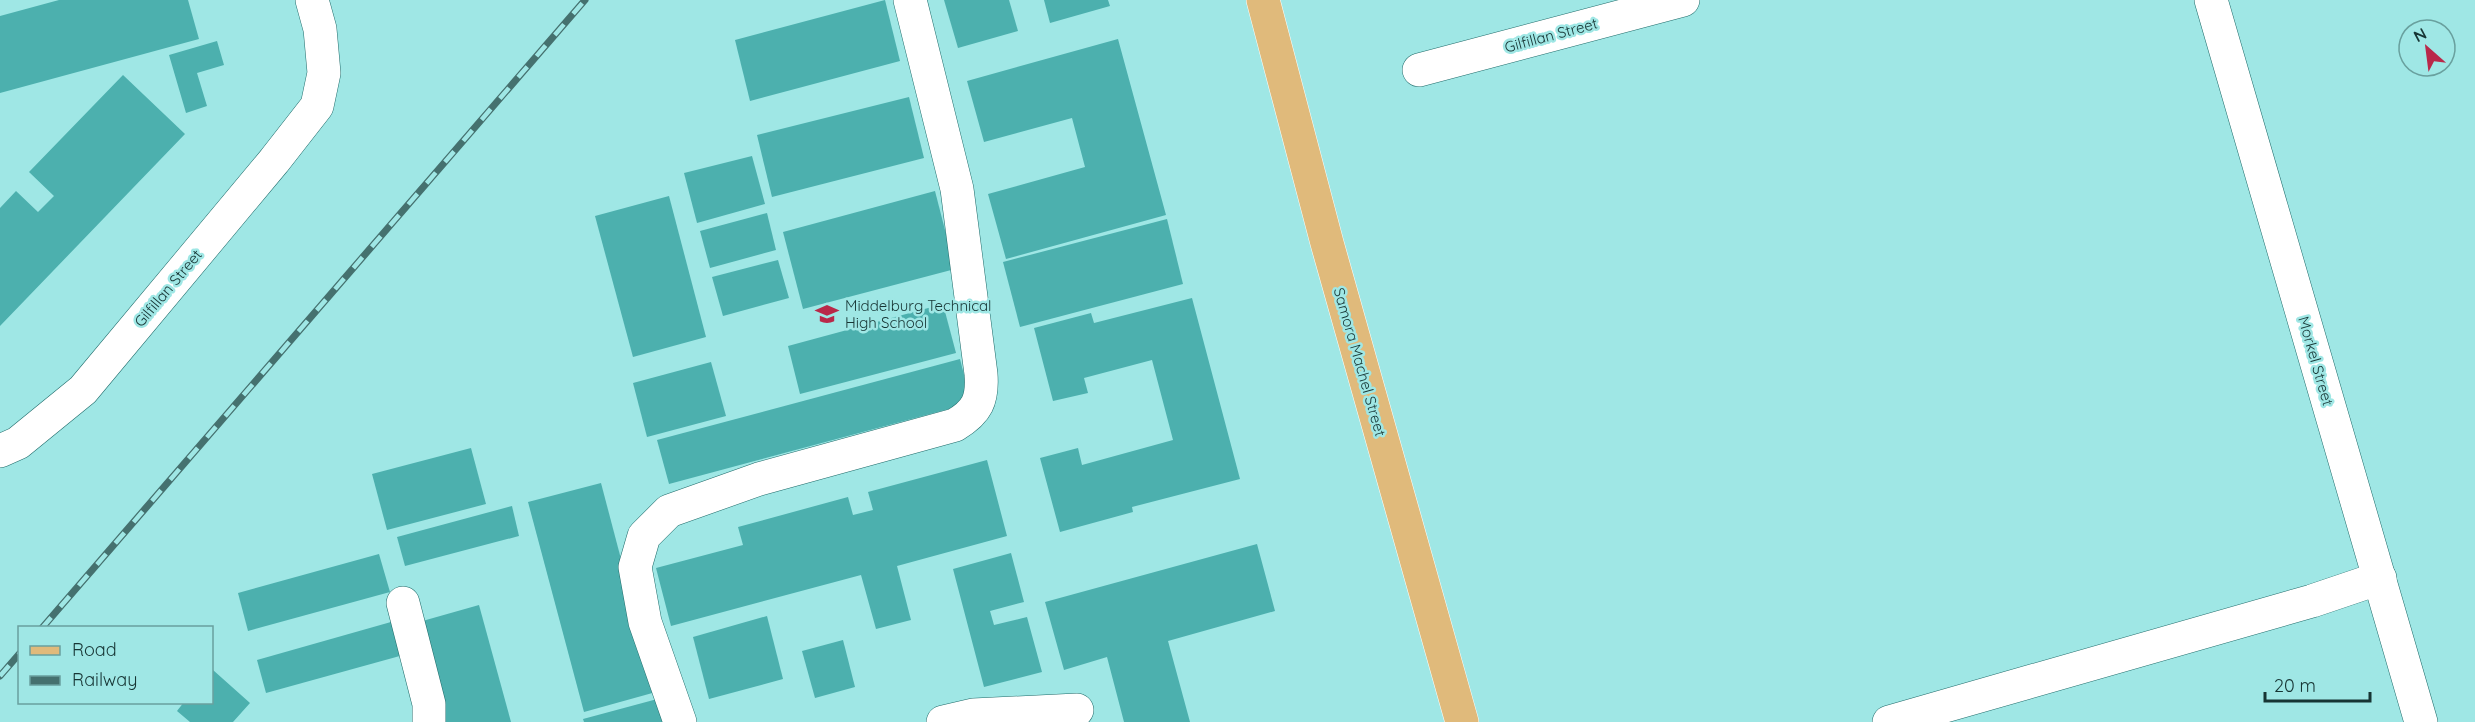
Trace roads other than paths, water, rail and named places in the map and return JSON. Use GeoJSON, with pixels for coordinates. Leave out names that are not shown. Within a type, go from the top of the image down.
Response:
{"type":"FeatureCollection","features":[{"type":"Feature","properties":{"kind":"main road","name":"Samora Machel Street"},"geometry":{"type":"LineString","coordinates":[[1263,0],[1327,243],[1462,722]]}},
{"type":"Feature","properties":{"kind":"street","name":"Gilfillan Street"},"geometry":{"type":"LineString","coordinates":[[0,451],[18,444],[83,390],[317,106],[324,73],[320,29],[312,0]]}},
{"type":"Feature","properties":{"kind":"street"},"geometry":{"type":"LineString","coordinates":[[680,722],[645,622],[635,567],[644,536],[669,511],[759,479],[955,425],[970,416],[978,403],[982,388],[981,374],[957,189],[910,0]]}},
{"type":"Feature","properties":{"kind":"street","name":"Gilfillan Street"},"geometry":{"type":"LineString","coordinates":[[1419,70],[1683,0]]}},
{"type":"Feature","properties":{"kind":"street","name":"Morkel Street"},"geometry":{"type":"LineString","coordinates":[[2211,0],[2421,722]]}},
{"type":"Feature","properties":{"kind":"street"},"geometry":{"type":"LineString","coordinates":[[1888,722],[2312,601],[2380,578]]}},
{"type":"Feature","properties":{"kind":"street"},"geometry":{"type":"LineString","coordinates":[[403,603],[429,704],[429,722]]}},
{"type":"Feature","properties":{"kind":"street"},"geometry":{"type":"LineString","coordinates":[[964,720],[1077,710]]}},
{"type":"Feature","properties":{"kind":"railway"},"geometry":{"type":"LineString","coordinates":[[44,626],[585,0]]}},
{"type":"Feature","properties":{"kind":"railway"},"geometry":{"type":"LineString","coordinates":[[0,676],[18,655]]}},
{"type":"Feature","properties":{"kind":"place","name":"Middelburg Technical High School"},"geometry":{"type":"Point","coordinates":[827,314]}}]}
